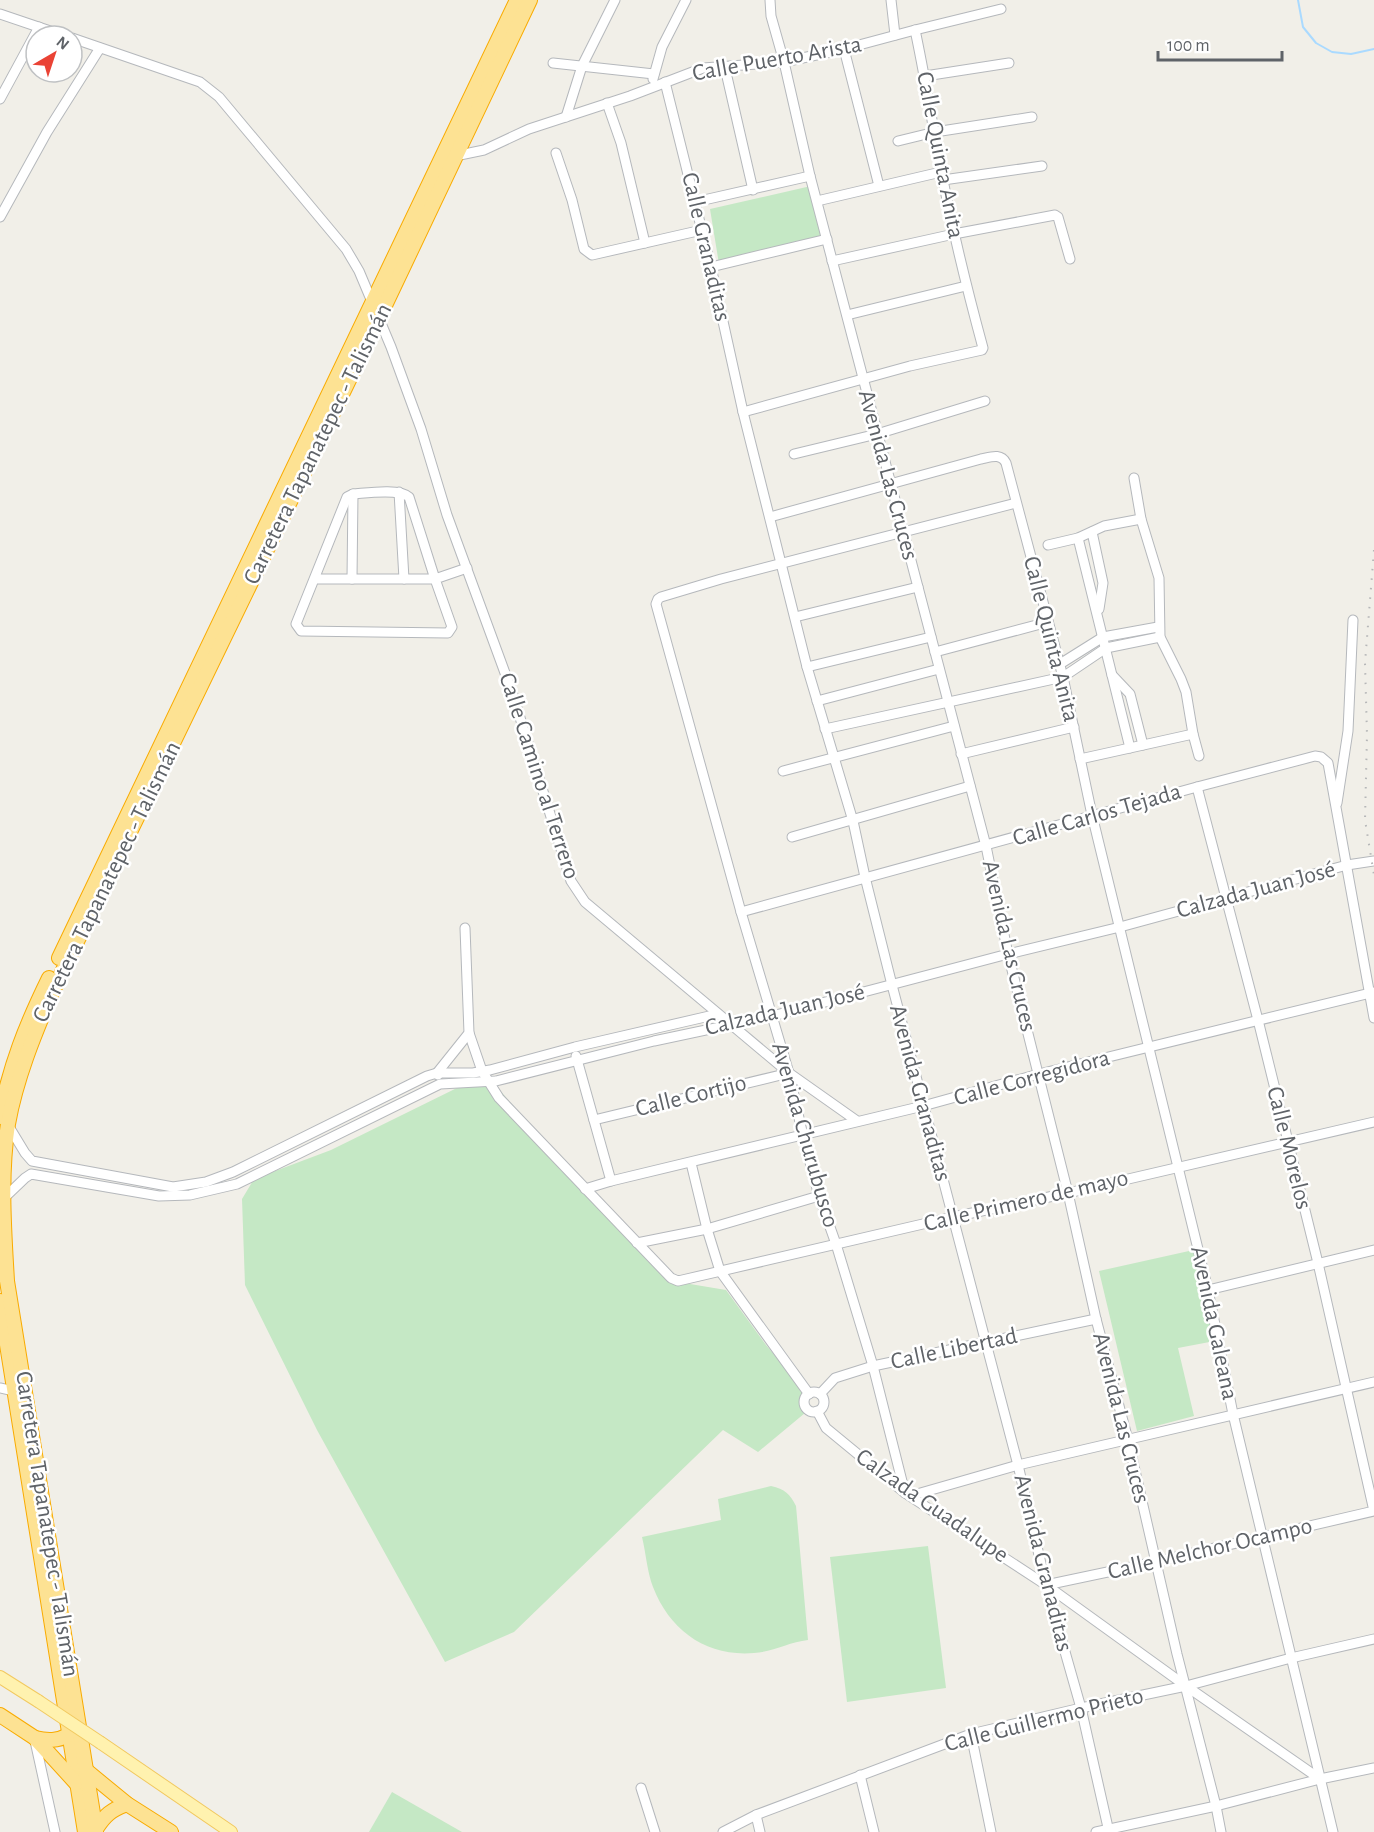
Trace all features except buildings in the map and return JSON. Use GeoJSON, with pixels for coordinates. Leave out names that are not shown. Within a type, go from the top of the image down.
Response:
{"type":"FeatureCollection","features":[{"type":"Feature","properties":{"kind":"highway","name":"Carretera Tapanatepec - Talismán"},"geometry":{"type":"LineString","coordinates":[[92,1831],[88,1772],[7,1281],[3,1221],[4,1121],[14,1100],[35,1032],[52,993],[376,311],[517,0]]}},
{"type":"Feature","properties":{"kind":"highway","name":"Carretera Tapanatepec - Talismán"},"geometry":{"type":"LineString","coordinates":[[376,311],[455,156],[530,0]]}},
{"type":"Feature","properties":{"kind":"highway","name":"Carretera Tapanatepec - Talismán"},"geometry":{"type":"LineString","coordinates":[[0,1301],[76,1784],[92,1831]]}},
{"type":"Feature","properties":{"kind":"highway"},"geometry":{"type":"LineString","coordinates":[[0,1716],[35,1738],[76,1784]]}},
{"type":"Feature","properties":{"kind":"highway"},"geometry":{"type":"LineString","coordinates":[[35,1738],[50,1741],[60,1740],[69,1735]]}},
{"type":"Feature","properties":{"kind":"highway"},"geometry":{"type":"LineString","coordinates":[[88,1772],[127,1804],[171,1832]]}},
{"type":"Feature","properties":{"kind":"highway"},"geometry":{"type":"LineString","coordinates":[[92,1831],[105,1816],[127,1804]]}},
{"type":"Feature","properties":{"kind":"main road"},"geometry":{"type":"LineString","coordinates":[[0,1677],[231,1832]]}},
{"type":"Feature","properties":{"kind":"street"},"geometry":{"type":"LineString","coordinates":[[566,117],[582,66],[615,0]]}},
{"type":"Feature","properties":{"kind":"street"},"geometry":{"type":"LineString","coordinates":[[652,87],[662,47],[686,0]]}},
{"type":"Feature","properties":{"kind":"street","name":"Avenida Las Cruces"},"geometry":{"type":"LineString","coordinates":[[770,0],[771,16],[810,176],[986,846],[1008,954],[1068,1193],[1096,1318],[1128,1440],[1155,1562],[1221,1832]]}},
{"type":"Feature","properties":{"kind":"street"},"geometry":{"type":"LineString","coordinates":[[891,0],[895,35]]}},
{"type":"Feature","properties":{"kind":"street","name":"Calle Puerto Arista"},"geometry":{"type":"LineString","coordinates":[[455,156],[484,150],[529,129],[703,68],[784,62],[1001,9]]}},
{"type":"Feature","properties":{"kind":"street"},"geometry":{"type":"LineString","coordinates":[[0,14],[30,24]]}},
{"type":"Feature","properties":{"kind":"street","name":"Calle Quinta Anita"},"geometry":{"type":"LineString","coordinates":[[863,379],[983,348],[954,234],[915,30]]}},
{"type":"Feature","properties":{"kind":"street","name":"Calle Camino al Terrero"},"geometry":{"type":"LineString","coordinates":[[84,42],[200,82],[219,97],[346,249],[360,271],[421,429],[447,515],[512,692],[571,881],[585,902],[789,1073],[857,1121]]}},
{"type":"Feature","properties":{"kind":"street"},"geometry":{"type":"LineString","coordinates":[[0,217],[47,132],[100,48]]}},
{"type":"Feature","properties":{"kind":"street"},"geometry":{"type":"LineString","coordinates":[[844,49],[879,186]]}},
{"type":"Feature","properties":{"kind":"street"},"geometry":{"type":"LineString","coordinates":[[0,99],[24,55]]}},
{"type":"Feature","properties":{"kind":"street"},"geometry":{"type":"LineString","coordinates":[[553,63],[654,74]]}},
{"type":"Feature","properties":{"kind":"street"},"geometry":{"type":"LineString","coordinates":[[925,76],[1010,63]]}},
{"type":"Feature","properties":{"kind":"street"},"geometry":{"type":"LineString","coordinates":[[725,68],[753,190]]}},
{"type":"Feature","properties":{"kind":"street","name":"Calle Granaditas"},"geometry":{"type":"LineString","coordinates":[[665,82],[696,202],[743,412],[770,517]]}},
{"type":"Feature","properties":{"kind":"street"},"geometry":{"type":"LineString","coordinates":[[607,103],[621,143],[645,243]]}},
{"type":"Feature","properties":{"kind":"street"},"geometry":{"type":"LineString","coordinates":[[898,141],[935,132],[1032,117]]}},
{"type":"Feature","properties":{"kind":"street"},"geometry":{"type":"LineString","coordinates":[[556,153],[572,200],[584,249],[592,255],[702,230]]}},
{"type":"Feature","properties":{"kind":"street"},"geometry":{"type":"LineString","coordinates":[[817,201],[879,186],[942,176],[1041,166]]}},
{"type":"Feature","properties":{"kind":"street"},"geometry":{"type":"LineString","coordinates":[[696,202],[810,176]]}},
{"type":"Feature","properties":{"kind":"street"},"geometry":{"type":"LineString","coordinates":[[832,261],[1055,215],[1058,217],[1070,259]]}},
{"type":"Feature","properties":{"kind":"street"},"geometry":{"type":"LineString","coordinates":[[711,267],[827,240]]}},
{"type":"Feature","properties":{"kind":"street"},"geometry":{"type":"LineString","coordinates":[[847,315],[966,286]]}},
{"type":"Feature","properties":{"kind":"street"},"geometry":{"type":"LineString","coordinates":[[743,412],[863,379]]}},
{"type":"Feature","properties":{"kind":"street"},"geometry":{"type":"LineString","coordinates":[[794,454],[878,434],[986,401]]}},
{"type":"Feature","properties":{"kind":"street","name":"Calle Quinta Anita"},"geometry":{"type":"LineString","coordinates":[[891,484],[981,459],[1000,456],[1004,458],[1060,664],[1092,815]]}},
{"type":"Feature","properties":{"kind":"street"},"geometry":{"type":"LineString","coordinates":[[1134,478],[1141,519],[1159,578],[1159,632],[1186,692],[1199,756]]}},
{"type":"Feature","properties":{"kind":"street"},"geometry":{"type":"LineString","coordinates":[[770,517],[891,484]]}},
{"type":"Feature","properties":{"kind":"street"},"geometry":{"type":"LineString","coordinates":[[399,492],[404,579]]}},
{"type":"Feature","properties":{"kind":"street"},"geometry":{"type":"LineString","coordinates":[[399,492],[409,497],[452,627],[448,633],[301,631],[296,624],[347,497],[353,494],[399,492]]}},
{"type":"Feature","properties":{"kind":"street"},"geometry":{"type":"LineString","coordinates":[[352,579],[353,494]]}},
{"type":"Feature","properties":{"kind":"street"},"geometry":{"type":"LineString","coordinates":[[782,565],[1016,503]]}},
{"type":"Feature","properties":{"kind":"street","name":"Avenida Granaditas"},"geometry":{"type":"LineString","coordinates":[[770,517],[807,667],[853,821],[923,1106],[1018,1465],[1046,1586],[1081,1708],[1109,1831]]}},
{"type":"Feature","properties":{"kind":"street"},"geometry":{"type":"LineString","coordinates":[[1048,546],[1078,538],[1104,526],[1141,519]]}},
{"type":"Feature","properties":{"kind":"street"},"geometry":{"type":"LineString","coordinates":[[1092,532],[1103,583],[1098,614]]}},
{"type":"Feature","properties":{"kind":"street"},"geometry":{"type":"LineString","coordinates":[[1078,538],[1130,748]]}},
{"type":"Feature","properties":{"kind":"street","name":"Avenida Churubusco"},"geometry":{"type":"LineString","coordinates":[[782,565],[721,579],[661,597],[656,604],[741,912],[789,1073],[819,1196],[873,1366],[907,1495]]}},
{"type":"Feature","properties":{"kind":"street"},"geometry":{"type":"LineString","coordinates":[[315,579],[435,579],[467,568]]}},
{"type":"Feature","properties":{"kind":"street"},"geometry":{"type":"LineString","coordinates":[[795,617],[918,587]]}},
{"type":"Feature","properties":{"kind":"street"},"geometry":{"type":"LineString","coordinates":[[1353,620],[1348,731],[1335,812],[1347,865],[1374,1018]]}},
{"type":"Feature","properties":{"kind":"street"},"geometry":{"type":"LineString","coordinates":[[935,652],[1048,622]]}},
{"type":"Feature","properties":{"kind":"street"},"geometry":{"type":"LineString","coordinates":[[1060,664],[1103,637],[1159,632]]}},
{"type":"Feature","properties":{"kind":"street"},"geometry":{"type":"LineString","coordinates":[[825,729],[1063,677],[1106,648],[1159,632]]}},
{"type":"Feature","properties":{"kind":"street"},"geometry":{"type":"LineString","coordinates":[[807,667],[931,637]]}},
{"type":"Feature","properties":{"kind":"street"},"geometry":{"type":"LineString","coordinates":[[817,701],[939,669]]}},
{"type":"Feature","properties":{"kind":"street"},"geometry":{"type":"LineString","coordinates":[[1112,675],[1130,694],[1143,745]]}},
{"type":"Feature","properties":{"kind":"street"},"geometry":{"type":"LineString","coordinates":[[783,771],[954,726]]}},
{"type":"Feature","properties":{"kind":"street"},"geometry":{"type":"LineString","coordinates":[[961,754],[1074,727]]}},
{"type":"Feature","properties":{"kind":"street"},"geometry":{"type":"LineString","coordinates":[[1080,759],[1193,734]]}},
{"type":"Feature","properties":{"kind":"street","name":"Calle Carlos Tejada"},"geometry":{"type":"LineString","coordinates":[[741,912],[1315,756],[1321,757],[1328,763],[1335,812]]}},
{"type":"Feature","properties":{"kind":"street"},"geometry":{"type":"LineString","coordinates":[[792,837],[969,786]]}},
{"type":"Feature","properties":{"kind":"street","name":"Calle Morelos"},"geometry":{"type":"LineString","coordinates":[[1197,787],[1318,1263],[1374,1511]]}},
{"type":"Feature","properties":{"kind":"street","name":"Avenida Galeana"},"geometry":{"type":"LineString","coordinates":[[1092,815],[1208,1290],[1233,1414],[1333,1832]]}},
{"type":"Feature","properties":{"kind":"street","name":"Calzada Juan José"},"geometry":{"type":"LineString","coordinates":[[488,1082],[577,1062],[654,1041],[772,1016],[1120,927],[1347,865],[1374,861]]}},
{"type":"Feature","properties":{"kind":"street"},"geometry":{"type":"LineString","coordinates":[[465,928],[469,1033],[476,1075]]}},
{"type":"Feature","properties":{"kind":"street","name":"Calle Corregidora"},"geometry":{"type":"LineString","coordinates":[[585,1189],[1371,992]]}},
{"type":"Feature","properties":{"kind":"street","name":"Calzada Juan José"},"geometry":{"type":"LineString","coordinates":[[476,1075],[575,1047],[718,1014]]}},
{"type":"Feature","properties":{"kind":"street"},"geometry":{"type":"LineString","coordinates":[[437,1073],[469,1033]]}},
{"type":"Feature","properties":{"kind":"street"},"geometry":{"type":"LineString","coordinates":[[575,1047],[577,1062],[611,1181]]}},
{"type":"Feature","properties":{"kind":"street"},"geometry":{"type":"LineString","coordinates":[[4,1121],[32,1161],[173,1187],[206,1182],[233,1172],[427,1076],[437,1073],[476,1075],[488,1082],[499,1098],[637,1243],[707,1229],[819,1196]]}},
{"type":"Feature","properties":{"kind":"street"},"geometry":{"type":"LineString","coordinates":[[437,1073],[440,1083]]}},
{"type":"Feature","properties":{"kind":"street","name":"Calle Cortijo"},"geometry":{"type":"LineString","coordinates":[[594,1120],[789,1073]]}},
{"type":"Feature","properties":{"kind":"street"},"geometry":{"type":"LineString","coordinates":[[3,1198],[31,1174],[159,1196],[190,1195],[237,1184],[440,1083],[476,1075]]}},
{"type":"Feature","properties":{"kind":"street","name":"Calle Primero de mayo"},"geometry":{"type":"LineString","coordinates":[[637,1243],[671,1278],[678,1281],[1374,1122]]}},
{"type":"Feature","properties":{"kind":"street"},"geometry":{"type":"LineString","coordinates":[[31,1174],[32,1161]]}},
{"type":"Feature","properties":{"kind":"street"},"geometry":{"type":"LineString","coordinates":[[691,1163],[720,1271],[809,1394]]}},
{"type":"Feature","properties":{"kind":"street"},"geometry":{"type":"LineString","coordinates":[[1208,1290],[1374,1250]]}},
{"type":"Feature","properties":{"kind":"street","name":"Calle Libertad"},"geometry":{"type":"LineString","coordinates":[[820,1394],[835,1378],[873,1366],[1096,1318]]}},
{"type":"Feature","properties":{"kind":"street"},"geometry":{"type":"LineString","coordinates":[[907,1495],[1018,1465],[1374,1382]]}},
{"type":"Feature","properties":{"kind":"street"},"geometry":{"type":"LineString","coordinates":[[0,1388],[14,1391]]}},
{"type":"Feature","properties":{"kind":"street"},"geometry":{"type":"LineString","coordinates":[[815,1392],[820,1394],[824,1402],[822,1408],[810,1411],[805,1406],[805,1399],[809,1394],[815,1392]]}},
{"type":"Feature","properties":{"kind":"street","name":"Calzada Guadalupe"},"geometry":{"type":"LineString","coordinates":[[817,1411],[826,1428],[907,1495],[1046,1586],[1320,1779]]}},
{"type":"Feature","properties":{"kind":"street","name":"Calle Melchor Ocampo"},"geometry":{"type":"LineString","coordinates":[[1046,1586],[1374,1511]]}},
{"type":"Feature","properties":{"kind":"street","name":"Calle Guillermo Prieto"},"geometry":{"type":"LineString","coordinates":[[723,1832],[756,1815],[971,1734],[1186,1686],[1374,1639]]}},
{"type":"Feature","properties":{"kind":"street"},"geometry":{"type":"LineString","coordinates":[[971,1734],[991,1832]]}},
{"type":"Feature","properties":{"kind":"street"},"geometry":{"type":"LineString","coordinates":[[35,1738],[55,1832]]}},
{"type":"Feature","properties":{"kind":"street"},"geometry":{"type":"LineString","coordinates":[[1096,1832],[1216,1806],[1374,1767]]}},
{"type":"Feature","properties":{"kind":"street"},"geometry":{"type":"LineString","coordinates":[[860,1775],[874,1832]]}},
{"type":"Feature","properties":{"kind":"street"},"geometry":{"type":"LineString","coordinates":[[641,1788],[655,1832]]}},
{"type":"Feature","properties":{"kind":"street"},"geometry":{"type":"LineString","coordinates":[[756,1815],[760,1832]]}},
{"type":"Feature","properties":{"kind":"green space"},"geometry":{"type":"Polygon","coordinates":[[[811,186],[823,240],[719,264],[710,209],[811,186]]]}},
{"type":"Feature","properties":{"kind":"green space"},"geometry":{"type":"Polygon","coordinates":[[[467,1083],[498,1088],[539,1136],[650,1255],[684,1283],[726,1290],[766,1345],[804,1390],[805,1413],[758,1452],[723,1430],[514,1632],[445,1662],[317,1430],[245,1285],[242,1199],[254,1179],[331,1150],[467,1083]]]}},
{"type":"Feature","properties":{"kind":"green space"},"geometry":{"type":"Polygon","coordinates":[[[1198,1249],[1220,1340],[1178,1348],[1194,1416],[1137,1431],[1099,1271],[1198,1249]]]}},
{"type":"Feature","properties":{"kind":"green space"},"geometry":{"type":"Polygon","coordinates":[[[771,1486],[786,1493],[796,1506],[808,1640],[754,1653],[721,1651],[692,1638],[669,1616],[653,1587],[642,1537],[721,1520],[718,1499],[771,1486]]]}},
{"type":"Feature","properties":{"kind":"green space"},"geometry":{"type":"Polygon","coordinates":[[[928,1546],[946,1688],[847,1702],[830,1557],[928,1546]]]}},
{"type":"Feature","properties":{"kind":"green space"},"geometry":{"type":"Polygon","coordinates":[[[392,1792],[462,1832],[369,1832],[392,1792]]]}},
{"type":"Feature","properties":{"kind":"waterway"},"geometry":{"type":"LineString","coordinates":[[1298,0],[1303,27],[1316,43],[1332,52],[1351,54],[1374,49]]}},
{"type":"Feature","properties":{"kind":"railway"},"geometry":{"type":"LineString","coordinates":[[1374,550],[1365,663],[1367,735],[1365,820],[1374,875]]}}]}
